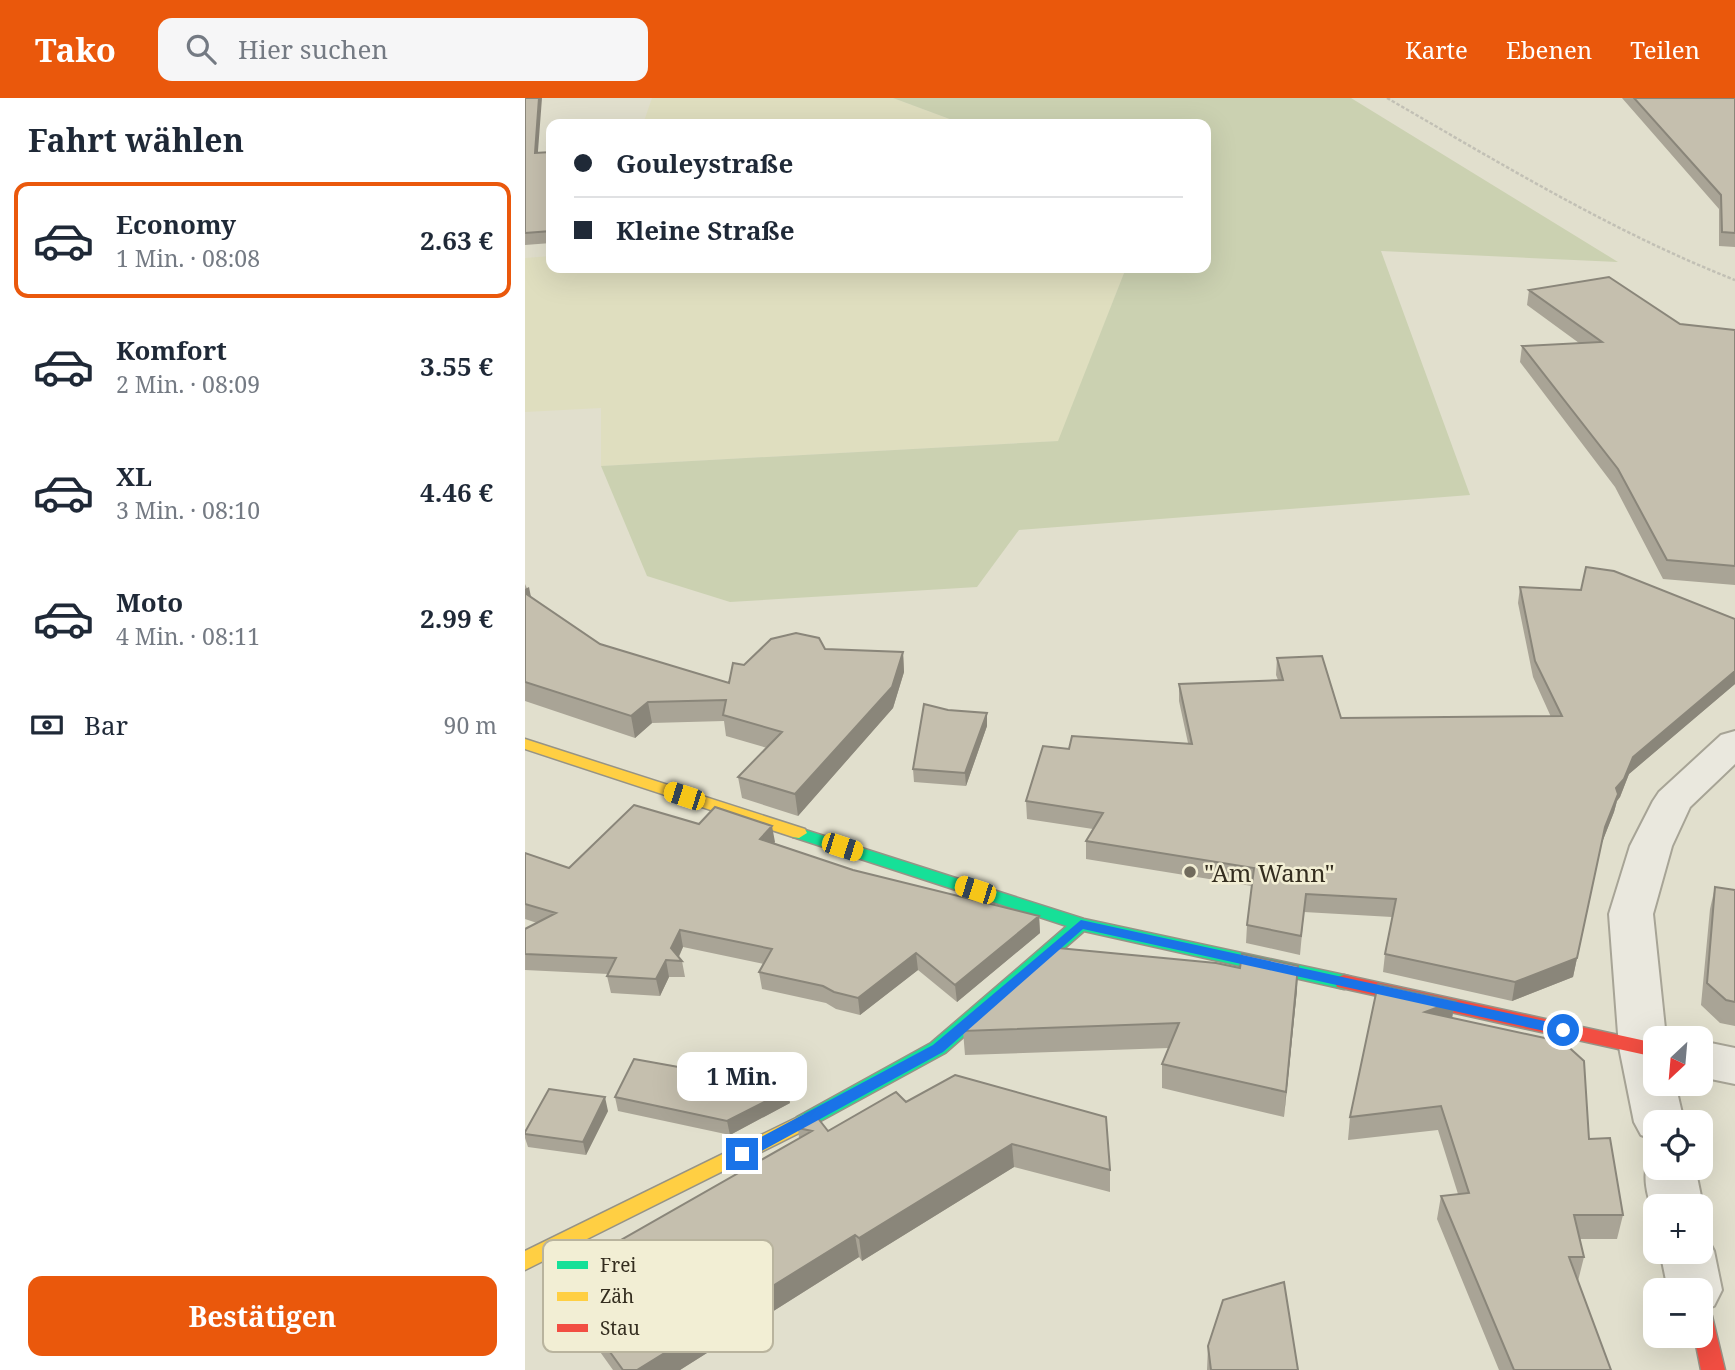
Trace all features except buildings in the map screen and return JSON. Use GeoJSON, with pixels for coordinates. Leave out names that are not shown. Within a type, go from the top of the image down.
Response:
{"type":"FeatureCollection","features":[{"type":"Feature","properties":{"kind":"street"},"geometry":{"type":"LineString","coordinates":[[1646,1026],[1631,914],[1651,846],[1673,801],[1735,743]]}},
{"type":"Feature","properties":{"kind":"street"},"geometry":{"type":"LineString","coordinates":[[525,744],[1081,924],[1643,1048]]}},
{"type":"Feature","properties":{"kind":"street"},"geometry":{"type":"LineString","coordinates":[[568,1240],[766,1143],[938,1048],[1081,924]]}},
{"type":"Feature","properties":{"kind":"street"},"geometry":{"type":"LineString","coordinates":[[1713,1061],[1735,1066]]}},
{"type":"Feature","properties":{"kind":"street"},"geometry":{"type":"LineString","coordinates":[[525,1261],[543,1252]]}},
{"type":"Feature","properties":{"kind":"street"},"geometry":{"type":"LineString","coordinates":[[1708,1348],[1713,1370]]}},
{"type":"Feature","properties":{"kind":"path"},"geometry":{"type":"LineString","coordinates":[[1387,98],[1545,190],[1692,263],[1735,280]]}},
{"type":"Feature","properties":{"kind":"green space"},"geometry":{"type":"Polygon","coordinates":[[[652,98],[893,98],[950,119],[645,119],[652,98]]]}},
{"type":"Feature","properties":{"kind":"green space"},"geometry":{"type":"Polygon","coordinates":[[[893,98],[1351,98],[1618,262],[1381,251],[1470,495],[1019,530],[977,587],[730,602],[647,576],[601,466],[1058,441],[1124,273],[1211,273],[1211,119],[950,119],[893,98]]]}},
{"type":"Feature","properties":{"kind":"green space"},"geometry":{"type":"Polygon","coordinates":[[[546,256],[546,273],[1124,273],[1059,441],[601,466],[601,408],[525,412],[525,258],[546,256]]]}},
{"type":"Feature","properties":{"kind":"traffic: fast"},"geometry":{"type":"LineString","coordinates":[[799,833],[1081,924],[1344,982]]}},
{"type":"Feature","properties":{"kind":"traffic: fast"},"geometry":{"type":"LineString","coordinates":[[804,1122],[938,1048],[1081,924]]}},
{"type":"Feature","properties":{"kind":"traffic: slow"},"geometry":{"type":"LineString","coordinates":[[525,744],[799,833]]}},
{"type":"Feature","properties":{"kind":"traffic: slow"},"geometry":{"type":"LineString","coordinates":[[567,1240],[804,1122]]}},
{"type":"Feature","properties":{"kind":"traffic: slow"},"geometry":{"type":"LineString","coordinates":[[525,1261],[543,1252]]}},
{"type":"Feature","properties":{"kind":"traffic: jam"},"geometry":{"type":"LineString","coordinates":[[1344,982],[1643,1047]]}},
{"type":"Feature","properties":{"kind":"traffic: jam"},"geometry":{"type":"LineString","coordinates":[[1708,1348],[1713,1370]]}},
{"type":"Feature","properties":{"kind":"place","name":"\"Am Wann\""},"geometry":{"type":"Point","coordinates":[1190,872]}},
{"type":"Feature","properties":{"kind":"route"},"geometry":{"type":"LineString","coordinates":[[742,1154],[938,1048],[1081,924],[1563,1030]]}}]}
